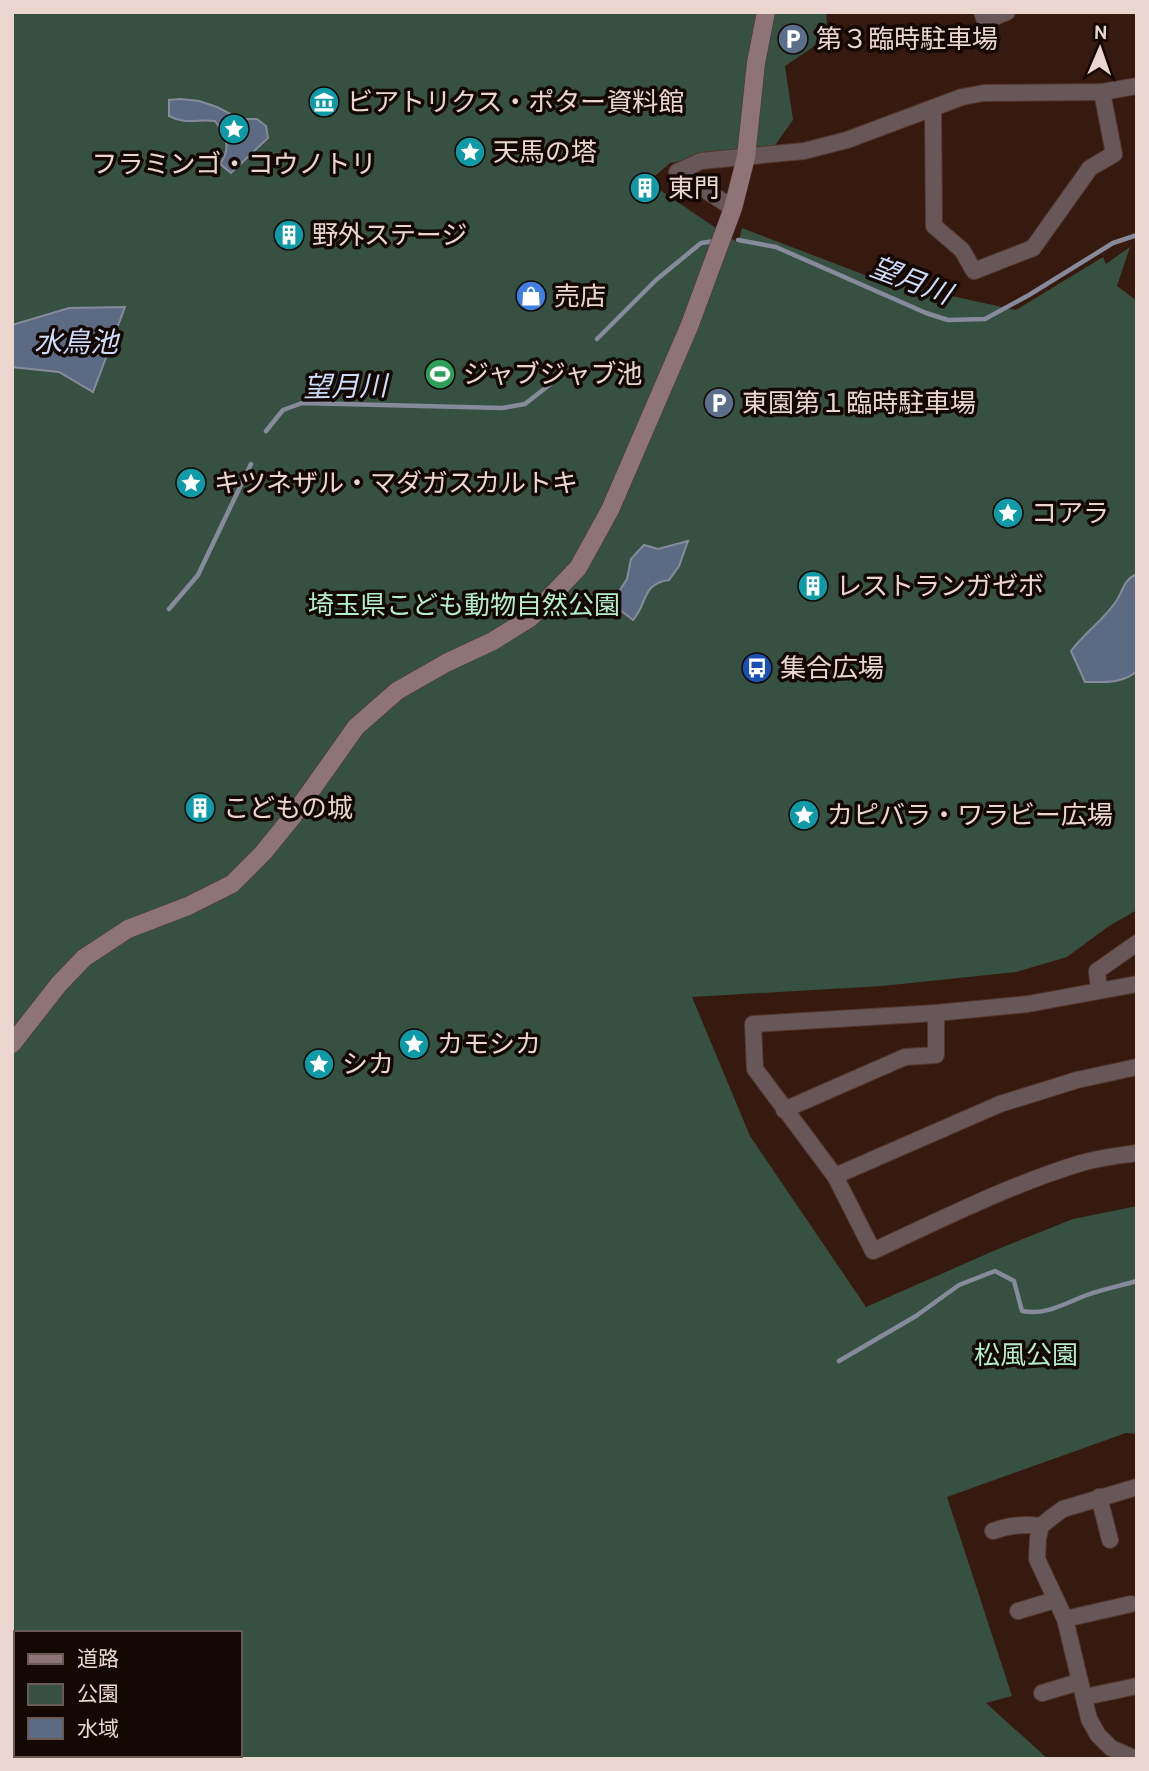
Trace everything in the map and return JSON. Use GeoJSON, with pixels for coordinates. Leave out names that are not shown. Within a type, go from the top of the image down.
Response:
{"type":"FeatureCollection","features":[{"type":"Feature","properties":{"kind":"street"},"geometry":{"type":"LineString","coordinates":[[12,1044],[84,958],[128,929],[188,906],[232,884],[286,825],[356,727],[397,691],[446,663],[493,641],[530,618],[578,568],[611,510],[689,327],[733,208],[746,157],[766,12]]}},
{"type":"Feature","properties":{"kind":"street"},"geometry":{"type":"LineString","coordinates":[[982,12],[985,20],[1007,12]]}},
{"type":"Feature","properties":{"kind":"street"},"geometry":{"type":"LineString","coordinates":[[733,208],[677,172],[701,161],[815,148],[847,140],[962,97],[984,93],[1102,92],[1137,86]]}},
{"type":"Feature","properties":{"kind":"street"},"geometry":{"type":"LineString","coordinates":[[933,108],[934,226],[962,250],[974,271],[1033,248],[1090,168],[1114,154],[1102,92]]}},
{"type":"Feature","properties":{"kind":"street"},"geometry":{"type":"LineString","coordinates":[[1099,990],[1097,971],[1137,943]]}},
{"type":"Feature","properties":{"kind":"street"},"geometry":{"type":"LineString","coordinates":[[1137,984],[1028,1004],[936,1013],[753,1024],[755,1069],[835,1176],[873,1251],[1049,1174],[1081,1163],[1137,1153]]}},
{"type":"Feature","properties":{"kind":"street"},"geometry":{"type":"LineString","coordinates":[[784,1110],[905,1057],[936,1055],[936,1013]]}},
{"type":"Feature","properties":{"kind":"street"},"geometry":{"type":"LineString","coordinates":[[835,1176],[1000,1104],[1077,1080],[1137,1067]]}},
{"type":"Feature","properties":{"kind":"street"},"geometry":{"type":"LineString","coordinates":[[1136,1759],[1111,1748],[1098,1735],[1089,1719],[1065,1619],[1037,1559],[1041,1526],[1063,1509],[1137,1487]]}},
{"type":"Feature","properties":{"kind":"street"},"geometry":{"type":"LineString","coordinates":[[1099,1497],[1111,1540]]}},
{"type":"Feature","properties":{"kind":"street"},"geometry":{"type":"LineString","coordinates":[[993,1531],[1017,1524],[1041,1526]]}},
{"type":"Feature","properties":{"kind":"street"},"geometry":{"type":"LineString","coordinates":[[1018,1611],[1055,1601]]}},
{"type":"Feature","properties":{"kind":"street"},"geometry":{"type":"LineString","coordinates":[[1065,1619],[1131,1604]]}},
{"type":"Feature","properties":{"kind":"street"},"geometry":{"type":"LineString","coordinates":[[1042,1693],[1137,1686]]}},
{"type":"Feature","properties":{"kind":"green space","name":"埼玉県こども動物自然公園"},"geometry":{"type":"Polygon","coordinates":[[[12,12],[826,12],[828,37],[785,66],[793,120],[773,148],[717,154],[670,163],[648,182],[738,243],[742,228],[878,280],[1016,310],[1103,257],[1106,264],[1130,247],[1117,286],[1137,301],[1137,910],[1109,926],[1067,957],[1016,972],[882,986],[692,997],[750,1136],[866,1307],[1073,1219],[1137,1206],[1137,1434],[1126,1433],[947,1497],[1012,1696],[986,1703],[1048,1759],[12,1759],[12,12]]]}},
{"type":"Feature","properties":{"kind":"water"},"geometry":{"type":"Polygon","coordinates":[[[181,99],[217,107],[240,119],[257,119],[266,126],[268,138],[231,173],[220,164],[227,147],[215,121],[186,121],[169,116],[169,100],[181,99]]]}},
{"type":"Feature","properties":{"kind":"water","name":"水鳥池"},"geometry":{"type":"Polygon","coordinates":[[[125,307],[93,392],[59,372],[12,367],[12,325],[69,308],[125,307]]]}},
{"type":"Feature","properties":{"kind":"water"},"geometry":{"type":"Polygon","coordinates":[[[688,541],[679,566],[669,580],[660,582],[649,590],[633,620],[616,607],[618,593],[627,579],[631,559],[644,545],[658,549],[688,541]]]}},
{"type":"Feature","properties":{"kind":"water"},"geometry":{"type":"Polygon","coordinates":[[[1137,574],[1137,671],[1119,680],[1085,682],[1071,651],[1101,620],[1127,582],[1137,574]]]}},
{"type":"Feature","properties":{"kind":"waterway","name":"望月川"},"geometry":{"type":"LineString","coordinates":[[738,240],[776,247],[926,313],[948,320],[985,319],[1113,243],[1137,235]]}},
{"type":"Feature","properties":{"kind":"waterway","name":"望月川"},"geometry":{"type":"LineString","coordinates":[[597,339],[656,280],[701,243],[715,241]]}},
{"type":"Feature","properties":{"kind":"waterway","name":"望月川"},"geometry":{"type":"LineString","coordinates":[[266,431],[283,410],[302,403],[502,408],[525,404],[553,382]]}},
{"type":"Feature","properties":{"kind":"waterway","name":"望月川"},"geometry":{"type":"LineString","coordinates":[[169,609],[198,575],[251,464]]}},
{"type":"Feature","properties":{"kind":"waterway"},"geometry":{"type":"LineString","coordinates":[[839,1361],[916,1316],[959,1285],[995,1271],[1014,1281],[1022,1311],[1031,1312],[1055,1308],[1093,1293],[1137,1281]]}},
{"type":"Feature","properties":{"kind":"place","name":"第３臨時駐車場"},"geometry":{"type":"Point","coordinates":[793,39]}},
{"type":"Feature","properties":{"kind":"place","name":"ビアトリクス・ポター資料館"},"geometry":{"type":"Point","coordinates":[324,102]}},
{"type":"Feature","properties":{"kind":"place","name":"フラミンゴ・コウノトリ"},"geometry":{"type":"Point","coordinates":[234,129]}},
{"type":"Feature","properties":{"kind":"place","name":"天馬の塔"},"geometry":{"type":"Point","coordinates":[470,152]}},
{"type":"Feature","properties":{"kind":"place","name":"東門"},"geometry":{"type":"Point","coordinates":[645,188]}},
{"type":"Feature","properties":{"kind":"place","name":"野外ステージ"},"geometry":{"type":"Point","coordinates":[289,235]}},
{"type":"Feature","properties":{"kind":"place","name":"売店"},"geometry":{"type":"Point","coordinates":[531,296]}},
{"type":"Feature","properties":{"kind":"place","name":"ジャブジャブ池"},"geometry":{"type":"Point","coordinates":[440,374]}},
{"type":"Feature","properties":{"kind":"place","name":"東園第１臨時駐車場"},"geometry":{"type":"Point","coordinates":[719,403]}},
{"type":"Feature","properties":{"kind":"place","name":"キツネザル・マダガスカルトキ"},"geometry":{"type":"Point","coordinates":[191,483]}},
{"type":"Feature","properties":{"kind":"place","name":"コアラ"},"geometry":{"type":"Point","coordinates":[1008,513]}},
{"type":"Feature","properties":{"kind":"place","name":"レストランガゼボ"},"geometry":{"type":"Point","coordinates":[813,586]}},
{"type":"Feature","properties":{"kind":"place","name":"集合広場"},"geometry":{"type":"Point","coordinates":[757,668]}},
{"type":"Feature","properties":{"kind":"place","name":"こどもの城"},"geometry":{"type":"Point","coordinates":[200,808]}},
{"type":"Feature","properties":{"kind":"place","name":"カピバラ・ワラビー広場"},"geometry":{"type":"Point","coordinates":[804,815]}},
{"type":"Feature","properties":{"kind":"place","name":"カモシカ"},"geometry":{"type":"Point","coordinates":[414,1044]}},
{"type":"Feature","properties":{"kind":"place","name":"シカ"},"geometry":{"type":"Point","coordinates":[319,1064]}},
{"type":"Feature","properties":{"kind":"park label","name":"松風公園"},"geometry":{"type":"Point","coordinates":[1026,1355]}}]}
